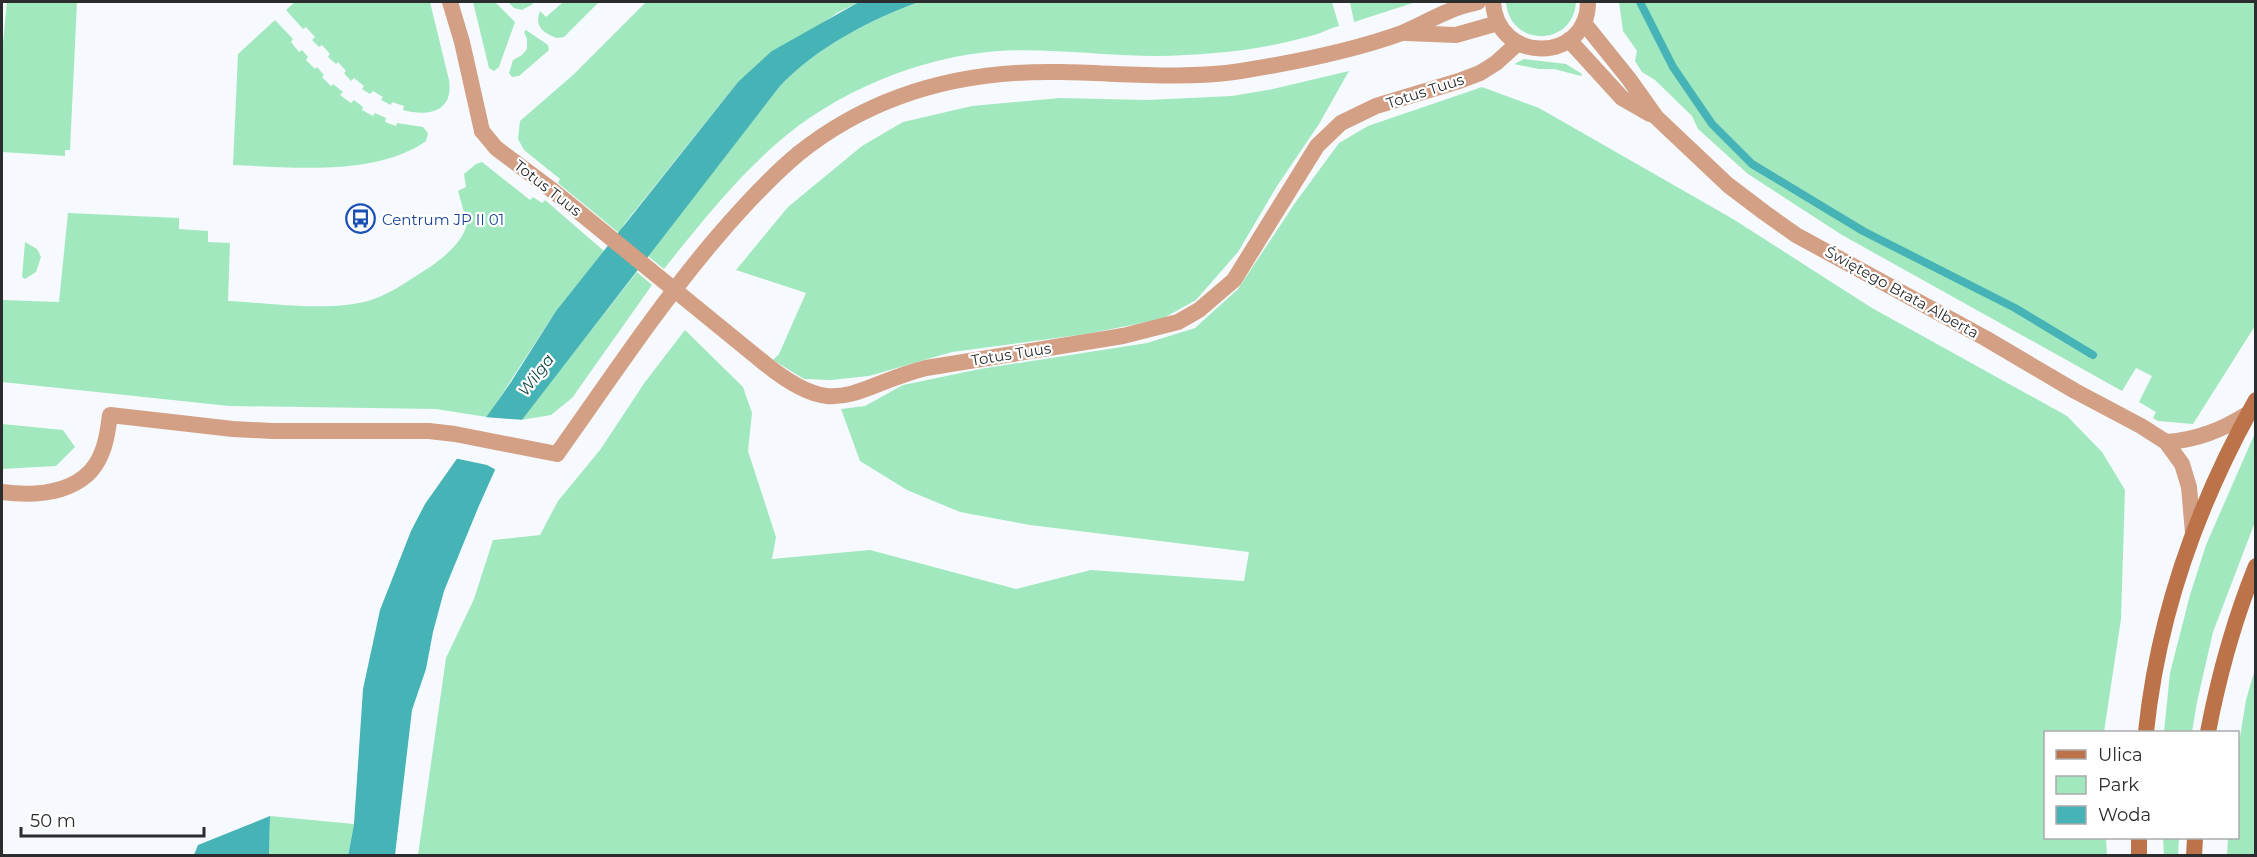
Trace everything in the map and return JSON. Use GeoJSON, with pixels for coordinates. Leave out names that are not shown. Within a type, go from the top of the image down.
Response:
{"type":"FeatureCollection","features":[{"type":"Feature","properties":{"kind":"main road"},"geometry":{"type":"LineString","coordinates":[[2146,731],[2163,633],[2193,533],[2227,453],[2252,406]]}},
{"type":"Feature","properties":{"kind":"main road"},"geometry":{"type":"LineString","coordinates":[[2208,731],[2219,681],[2237,618],[2256,566]]}},
{"type":"Feature","properties":{"kind":"main road"},"geometry":{"type":"LineString","coordinates":[[2139,839],[2139,855]]}},
{"type":"Feature","properties":{"kind":"main road"},"geometry":{"type":"LineString","coordinates":[[2194,839],[2194,855]]}},
{"type":"Feature","properties":{"kind":"street","name":"Totus Tuus"},"geometry":{"type":"LineString","coordinates":[[450,2],[462,42],[482,131],[496,148],[552,190],[763,362],[797,387],[811,393],[839,397],[867,390],[909,372],[926,368],[1123,336],[1178,322],[1199,310],[1234,280],[1317,146],[1341,123],[1376,106],[1480,73],[1496,63],[1518,43]]}},
{"type":"Feature","properties":{"kind":"street"},"geometry":{"type":"LineString","coordinates":[[2,492],[39,494],[64,488],[80,481],[90,472],[102,452],[110,416],[242,429],[384,430],[455,434],[557,454],[688,270],[747,202],[808,147],[854,117],[919,90],[957,79],[1001,74],[1061,72],[1183,76],[1239,71],[1288,63],[1402,33],[1449,10],[1478,2]]}},
{"type":"Feature","properties":{"kind":"street"},"geometry":{"type":"LineString","coordinates":[[1493,2],[1498,23],[1507,35],[1530,48],[1544,49],[1557,47],[1569,40],[1584,23],[1588,2]]}},
{"type":"Feature","properties":{"kind":"street"},"geometry":{"type":"LineString","coordinates":[[1402,33],[1456,35],[1498,23]]}},
{"type":"Feature","properties":{"kind":"street","name":"Świętego Brata Alberta"},"geometry":{"type":"LineString","coordinates":[[1584,23],[1656,117],[1728,185],[1796,235],[1985,338],[2075,391],[2142,426],[2166,442],[2182,464],[2189,487],[2193,533]]}},
{"type":"Feature","properties":{"kind":"street","name":"Świętego Brata Alberta"},"geometry":{"type":"LineString","coordinates":[[1569,40],[1622,98],[1656,117]]}},
{"type":"Feature","properties":{"kind":"street"},"geometry":{"type":"LineString","coordinates":[[2166,442],[2187,441],[2208,435],[2228,426],[2252,406]]}},
{"type":"Feature","properties":{"kind":"green space"},"geometry":{"type":"Polygon","coordinates":[[[7,2],[77,2],[70,150],[65,150],[65,156],[2,152],[2,53],[7,2]]]}},
{"type":"Feature","properties":{"kind":"green space"},"geometry":{"type":"Polygon","coordinates":[[[295,2],[430,2],[449,80],[449,91],[443,105],[430,112],[412,112],[403,110],[404,106],[392,102],[391,105],[381,100],[383,97],[373,91],[370,94],[362,89],[364,86],[354,78],[351,81],[338,62],[336,64],[328,57],[330,54],[322,45],[319,47],[312,40],[315,37],[306,27],[303,29],[286,10],[295,2]]]}},
{"type":"Feature","properties":{"kind":"green space"},"geometry":{"type":"Polygon","coordinates":[[[473,2],[495,2],[515,22],[499,67],[494,71],[489,68],[473,2]]]}},
{"type":"Feature","properties":{"kind":"green space"},"geometry":{"type":"Polygon","coordinates":[[[508,2],[531,2],[533,4],[522,10],[514,8],[508,2]]]}},
{"type":"Feature","properties":{"kind":"green space"},"geometry":{"type":"Polygon","coordinates":[[[563,2],[599,2],[564,37],[557,38],[541,28],[538,16],[540,11],[546,17],[563,2]]]}},
{"type":"Feature","properties":{"kind":"green space"},"geometry":{"type":"Polygon","coordinates":[[[646,2],[859,2],[837,13],[738,82],[619,233],[558,183],[560,179],[524,150],[518,139],[520,121],[573,75],[646,2]]]}},
{"type":"Feature","properties":{"kind":"green space"},"geometry":{"type":"Polygon","coordinates":[[[919,2],[1332,2],[1339,26],[1295,40],[1216,53],[1157,56],[998,51],[938,61],[909,69],[851,93],[799,125],[731,188],[664,269],[648,256],[780,86],[794,72],[845,36],[882,17],[919,2]]]}},
{"type":"Feature","properties":{"kind":"green space"},"geometry":{"type":"Polygon","coordinates":[[[1350,2],[1416,2],[1354,22],[1350,2]]]}},
{"type":"Feature","properties":{"kind":"green space"},"geometry":{"type":"Polygon","coordinates":[[[1506,2],[1576,2],[1572,17],[1564,28],[1553,34],[1541,36],[1529,34],[1518,27],[1510,17],[1506,2]]]}},
{"type":"Feature","properties":{"kind":"green space"},"geometry":{"type":"Polygon","coordinates":[[[1619,2],[2255,2],[2255,326],[2193,424],[2158,421],[2153,418],[2156,412],[2139,402],[2152,376],[2136,368],[2122,391],[1842,235],[1748,174],[1698,129],[1692,116],[1655,80],[1642,72],[1635,61],[1637,51],[1623,31],[1619,2]]]}},
{"type":"Feature","properties":{"kind":"green space"},"geometry":{"type":"Polygon","coordinates":[[[275,20],[293,39],[291,42],[299,52],[302,50],[308,57],[306,60],[324,75],[322,77],[331,86],[333,84],[343,92],[340,95],[351,103],[354,100],[363,107],[362,110],[373,116],[375,113],[386,118],[385,122],[396,126],[397,123],[423,127],[428,133],[426,141],[383,160],[358,165],[307,168],[233,165],[238,54],[275,20]]]}},
{"type":"Feature","properties":{"kind":"green space"},"geometry":{"type":"Polygon","coordinates":[[[526,30],[548,45],[549,50],[519,76],[512,77],[509,73],[513,60],[527,49],[524,32],[526,30]]]}},
{"type":"Feature","properties":{"kind":"green space"},"geometry":{"type":"Polygon","coordinates":[[[1524,59],[1566,64],[1582,74],[1581,76],[1554,69],[1539,69],[1514,64],[1524,59]]]}},
{"type":"Feature","properties":{"kind":"green space"},"geometry":{"type":"Polygon","coordinates":[[[1349,71],[1319,124],[1277,186],[1238,252],[1196,300],[1162,319],[1086,334],[952,352],[869,376],[831,380],[804,379],[773,360],[779,354],[806,293],[736,270],[788,207],[862,146],[903,122],[972,106],[1060,98],[1147,100],[1232,96],[1349,71]]]}},
{"type":"Feature","properties":{"kind":"green space"},"geometry":{"type":"Polygon","coordinates":[[[1482,87],[1539,108],[1733,219],[1872,308],[2067,416],[2102,452],[2125,490],[2121,619],[2104,731],[2044,731],[2044,839],[2106,839],[2107,855],[418,855],[446,658],[474,599],[493,540],[540,535],[558,501],[600,450],[645,382],[685,330],[743,387],[752,413],[748,451],[776,537],[772,559],[870,550],[1016,589],[1091,570],[1244,581],[1249,552],[1030,525],[960,512],[907,490],[860,461],[841,409],[865,406],[903,385],[980,369],[1147,343],[1195,328],[1238,289],[1295,203],[1339,143],[1368,126],[1482,87]]]}},
{"type":"Feature","properties":{"kind":"green space"},"geometry":{"type":"Polygon","coordinates":[[[482,162],[530,200],[533,197],[542,203],[545,200],[604,251],[556,311],[487,417],[436,409],[229,406],[2,382],[2,300],[59,302],[68,213],[179,218],[179,229],[208,231],[208,242],[230,243],[228,301],[341,306],[374,299],[389,293],[430,267],[453,248],[462,236],[467,223],[458,191],[466,187],[464,174],[482,162]]]}},
{"type":"Feature","properties":{"kind":"green space"},"geometry":{"type":"Polygon","coordinates":[[[25,242],[37,249],[41,257],[36,272],[25,279],[22,277],[25,242]]]}},
{"type":"Feature","properties":{"kind":"green space"},"geometry":{"type":"Polygon","coordinates":[[[637,272],[652,285],[572,398],[551,415],[521,420],[637,272]]]}},
{"type":"Feature","properties":{"kind":"green space"},"geometry":{"type":"Polygon","coordinates":[[[2,424],[63,430],[75,447],[56,466],[2,469],[2,424]]]}},
{"type":"Feature","properties":{"kind":"green space"},"geometry":{"type":"Polygon","coordinates":[[[2255,433],[2255,522],[2213,632],[2192,731],[2164,731],[2170,673],[2190,595],[2206,545],[2255,433]]]}},
{"type":"Feature","properties":{"kind":"green space"},"geometry":{"type":"Polygon","coordinates":[[[2255,669],[2255,855],[2227,855],[2228,839],[2239,839],[2239,743],[2246,700],[2255,669]]]}},
{"type":"Feature","properties":{"kind":"green space"},"geometry":{"type":"Polygon","coordinates":[[[270,816],[354,824],[348,855],[269,856],[270,816]]]}},
{"type":"Feature","properties":{"kind":"green space"},"geometry":{"type":"Polygon","coordinates":[[[2163,839],[2179,839],[2178,855],[2164,855],[2163,839]]]}},
{"type":"Feature","properties":{"kind":"water","name":"Wilga"},"geometry":{"type":"Polygon","coordinates":[[[859,2],[919,2],[882,17],[845,36],[810,59],[780,86],[511,434],[444,591],[426,669],[412,710],[395,855],[348,856],[354,824],[363,689],[380,610],[411,531],[425,504],[511,382],[556,311],[738,82],[772,51],[859,2]]]}},
{"type":"Feature","properties":{"kind":"water"},"geometry":{"type":"Polygon","coordinates":[[[270,816],[269,855],[194,855],[198,845],[270,816]]]}},
{"type":"Feature","properties":{"kind":"pier"},"geometry":{"type":"Polygon","coordinates":[[[484,417],[525,420],[514,435],[498,471],[487,465],[454,458],[484,417]]]}},
{"type":"Feature","properties":{"kind":"waterway"},"geometry":{"type":"LineString","coordinates":[[1640,2],[1673,67],[1712,124],[1752,164],[1863,231],[2015,308],[2093,355]]}},
{"type":"Feature","properties":{"kind":"place","name":"Centrum JP II 01"},"geometry":{"type":"Point","coordinates":[361,219]}}]}
